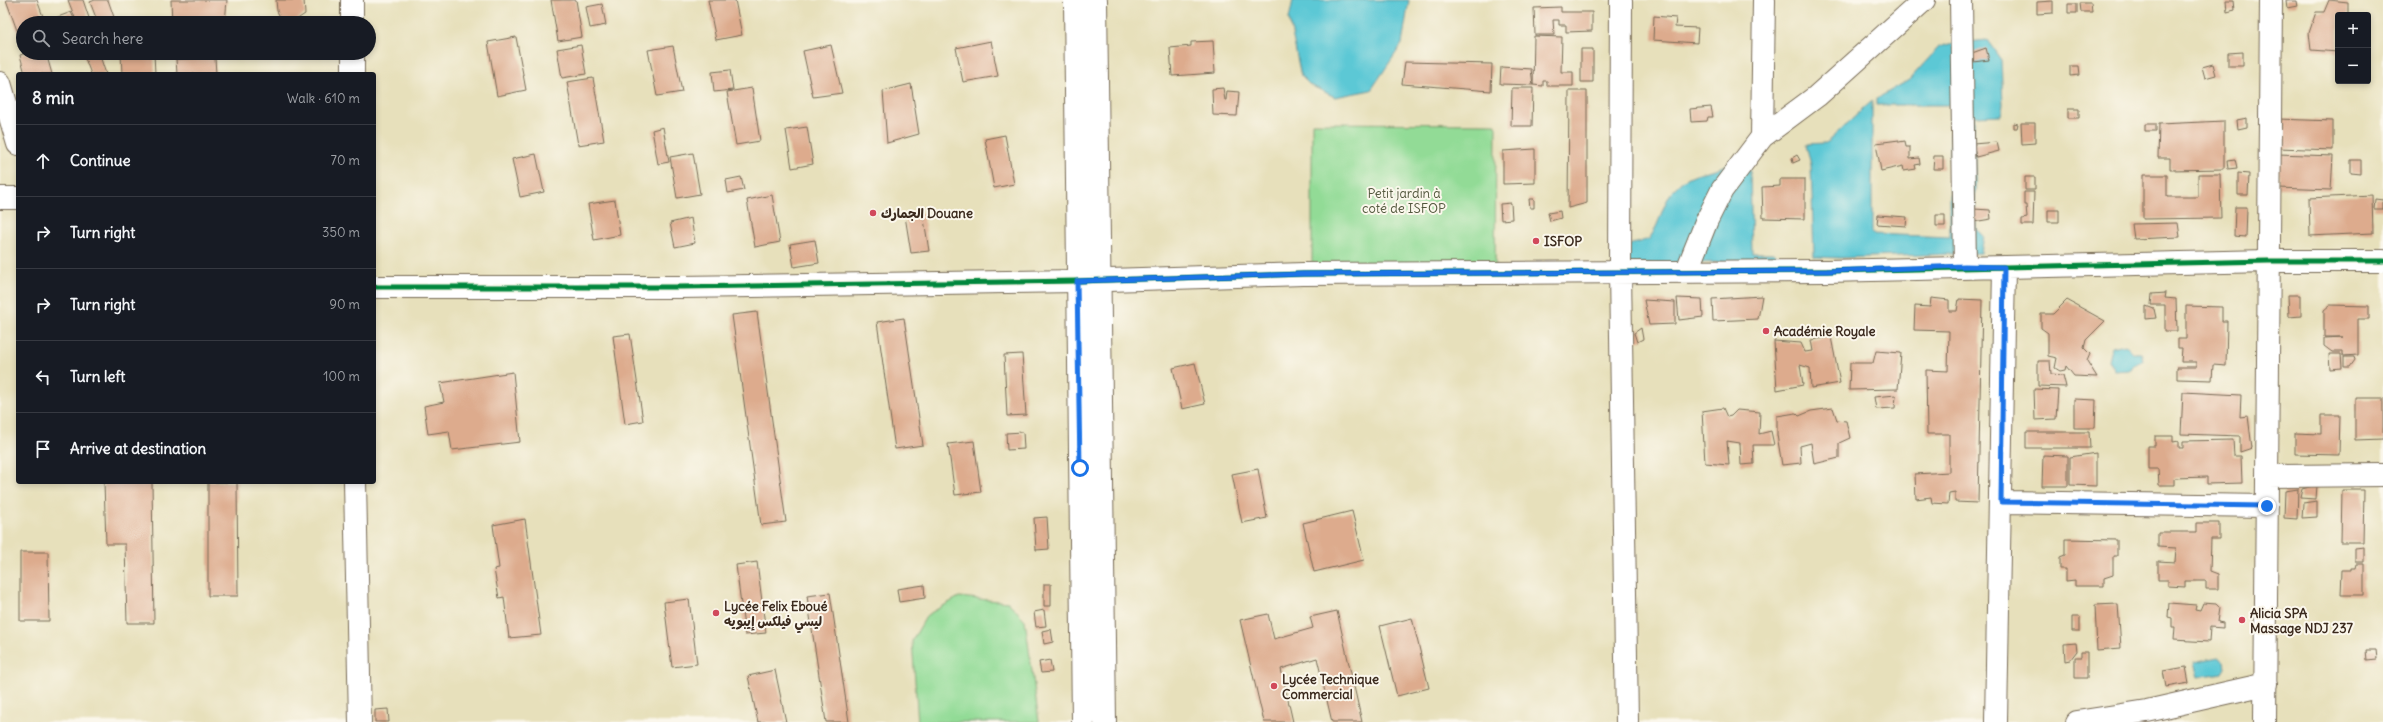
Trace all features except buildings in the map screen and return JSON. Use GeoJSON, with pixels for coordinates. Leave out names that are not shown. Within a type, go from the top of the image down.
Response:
{"type":"FeatureCollection","features":[{"type":"Feature","properties":{"kind":"street"},"geometry":{"type":"LineString","coordinates":[[352,0],[352,16]]}},
{"type":"Feature","properties":{"kind":"street"},"geometry":{"type":"LineString","coordinates":[[1075,0],[1077,281],[1084,722]]}},
{"type":"Feature","properties":{"kind":"street"},"geometry":{"type":"LineString","coordinates":[[1096,0],[1105,722]]}},
{"type":"Feature","properties":{"kind":"street"},"geometry":{"type":"LineString","coordinates":[[1620,0],[1620,272],[1627,722]]}},
{"type":"Feature","properties":{"kind":"street"},"geometry":{"type":"LineString","coordinates":[[1762,138],[1764,0]]}},
{"type":"Feature","properties":{"kind":"street"},"geometry":{"type":"LineString","coordinates":[[1687,270],[1707,220],[1722,190],[1762,138],[1817,96],[1924,0]]}},
{"type":"Feature","properties":{"kind":"street"},"geometry":{"type":"LineString","coordinates":[[1961,0],[1965,266]]}},
{"type":"Feature","properties":{"kind":"street"},"geometry":{"type":"LineString","coordinates":[[2266,722],[2271,0]]}},
{"type":"Feature","properties":{"kind":"street"},"geometry":{"type":"LineString","coordinates":[[353,60],[353,72]]}},
{"type":"Feature","properties":{"kind":"street"},"geometry":{"type":"LineString","coordinates":[[0,84],[16,137]]}},
{"type":"Feature","properties":{"kind":"street"},"geometry":{"type":"LineString","coordinates":[[0,198],[16,198]]}},
{"type":"Feature","properties":{"kind":"street"},"geometry":{"type":"LineString","coordinates":[[376,287],[680,288],[1077,281],[1303,274],[1620,272],[1687,270],[1827,271],[1965,266],[2004,267],[2268,261],[2383,261]]}},
{"type":"Feature","properties":{"kind":"street"},"geometry":{"type":"LineString","coordinates":[[1996,722],[2004,267]]}},
{"type":"Feature","properties":{"kind":"street"},"geometry":{"type":"LineString","coordinates":[[2267,476],[2383,475]]}},
{"type":"Feature","properties":{"kind":"street"},"geometry":{"type":"LineString","coordinates":[[355,484],[360,722]]}},
{"type":"Feature","properties":{"kind":"street"},"geometry":{"type":"LineString","coordinates":[[2001,502],[2267,506]]}},
{"type":"Feature","properties":{"kind":"street"},"geometry":{"type":"LineString","coordinates":[[2078,722],[2147,711],[2266,684]]}},
{"type":"Feature","properties":{"kind":"green space","name":"Petit jardin à coté de ISFOP"},"geometry":{"type":"Polygon","coordinates":[[[1312,123],[1496,124],[1495,278],[1312,277],[1312,123]]]}},
{"type":"Feature","properties":{"kind":"green space"},"geometry":{"type":"Polygon","coordinates":[[[959,597],[1008,602],[1025,620],[1039,722],[918,722],[912,641],[927,615],[959,597]]]}},
{"type":"Feature","properties":{"kind":"water"},"geometry":{"type":"Polygon","coordinates":[[[1293,0],[1409,0],[1402,44],[1371,90],[1335,97],[1310,85],[1301,76],[1289,19],[1293,0]]]}},
{"type":"Feature","properties":{"kind":"water"},"geometry":{"type":"Polygon","coordinates":[[[1987,40],[2001,60],[2003,105],[2001,115],[1974,116],[1976,228],[1984,236],[1981,253],[1841,258],[1814,257],[1811,165],[1806,144],[1826,143],[1872,101],[1872,234],[1950,237],[1950,105],[1876,105],[1876,99],[1909,80],[1939,47],[1949,44],[1987,40]]]}},
{"type":"Feature","properties":{"kind":"water"},"geometry":{"type":"Polygon","coordinates":[[[1739,153],[1750,170],[1752,253],[1773,253],[1779,259],[1745,262],[1628,264],[1629,245],[1649,239],[1657,225],[1669,196],[1680,183],[1695,174],[1724,166],[1739,153]]]}},
{"type":"Feature","properties":{"kind":"water"},"geometry":{"type":"Polygon","coordinates":[[[2125,344],[2134,353],[2141,353],[2143,361],[2133,365],[2129,370],[2115,371],[2109,360],[2112,347],[2125,344]]]}},
{"type":"Feature","properties":{"kind":"water"},"geometry":{"type":"Polygon","coordinates":[[[2218,658],[2224,662],[2225,668],[2222,673],[2198,677],[2194,663],[2218,658]]]}},
{"type":"Feature","properties":{"kind":"cycle path"},"geometry":{"type":"LineString","coordinates":[[376,287],[680,287],[1077,281],[1303,274],[1827,271],[2268,261],[2383,261]]}},
{"type":"Feature","properties":{"kind":"place","name":"الجمارك Douane"},"geometry":{"type":"Point","coordinates":[873,213]}},
{"type":"Feature","properties":{"kind":"place","name":"ISFOP"},"geometry":{"type":"Point","coordinates":[1536,241]}},
{"type":"Feature","properties":{"kind":"place","name":"Académie Royale"},"geometry":{"type":"Point","coordinates":[1766,331]}},
{"type":"Feature","properties":{"kind":"place","name":"Lycée Felix Eboué ليسي فيلكس إيبويه"},"geometry":{"type":"Point","coordinates":[716,613]}},
{"type":"Feature","properties":{"kind":"place","name":"Alicia SPA Massage NDJ 237"},"geometry":{"type":"Point","coordinates":[2242,620]}},
{"type":"Feature","properties":{"kind":"place","name":"Lycée Technique Commercial"},"geometry":{"type":"Point","coordinates":[1274,686]}},
{"type":"Feature","properties":{"kind":"route"},"geometry":{"type":"LineString","coordinates":[[1080,468],[1077,281],[1303,274],[1620,272],[1687,270],[1827,271],[1965,266],[2004,267],[2001,502],[2267,506]]}}]}
